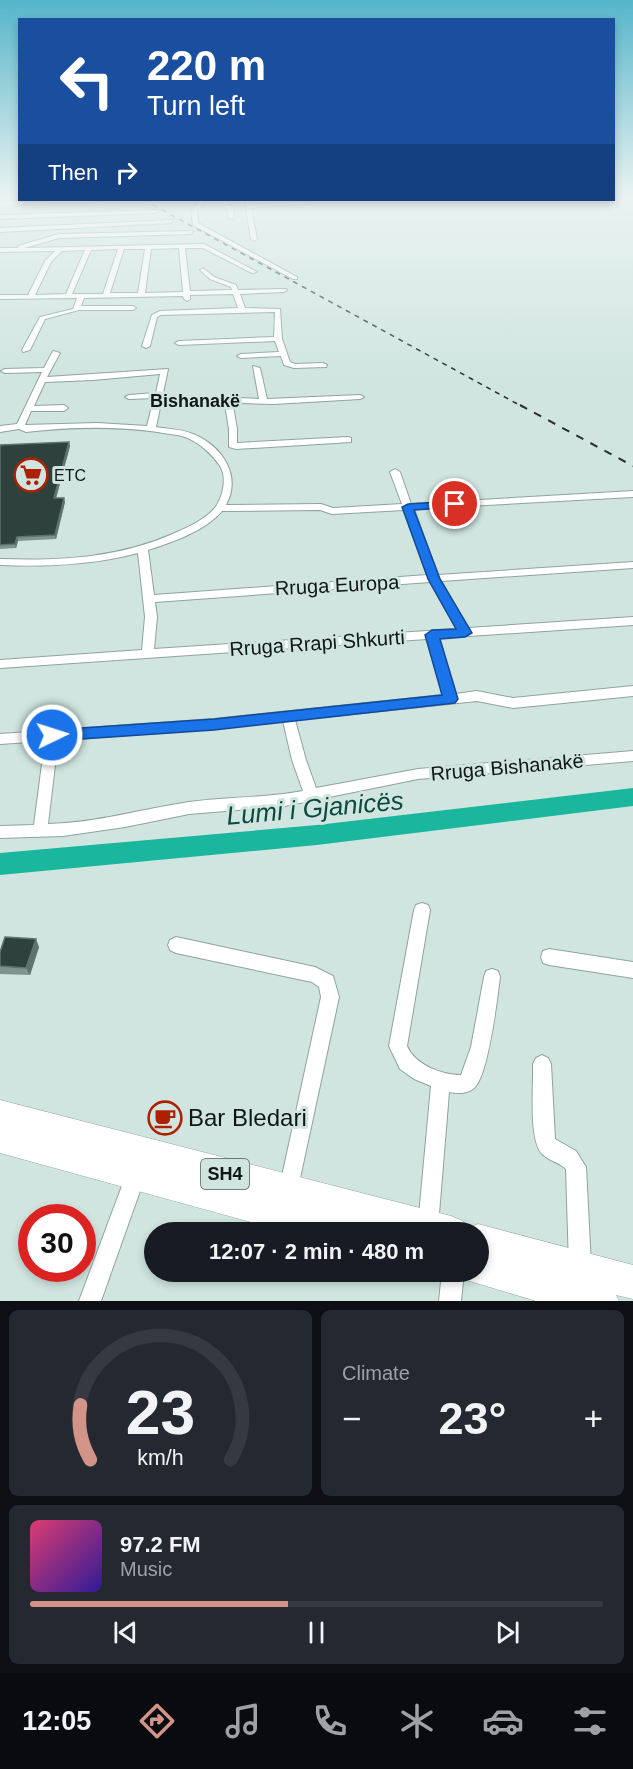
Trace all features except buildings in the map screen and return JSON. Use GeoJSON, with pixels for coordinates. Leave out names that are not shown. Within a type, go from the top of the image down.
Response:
{"type":"FeatureCollection","features":[{"type":"Feature","properties":{"kind":"main road","name":"SH4"},"geometry":{"type":"LineString","coordinates":[[0,1115],[409,1222]]}},
{"type":"Feature","properties":{"kind":"main road","name":"SH4"},"geometry":{"type":"LineString","coordinates":[[0,1137],[312,1222]]}},
{"type":"Feature","properties":{"kind":"main road"},"geometry":{"type":"LineString","coordinates":[[489,1243],[633,1282]]}},
{"type":"Feature","properties":{"kind":"main road"},"geometry":{"type":"LineString","coordinates":[[489,1271],[601,1301]]}},
{"type":"Feature","properties":{"kind":"street"},"geometry":{"type":"LineString","coordinates":[[31,296],[48,261],[53,256]]}},
{"type":"Feature","properties":{"kind":"street"},"geometry":{"type":"LineString","coordinates":[[68,296],[85,256]]}},
{"type":"Feature","properties":{"kind":"street"},"geometry":{"type":"LineString","coordinates":[[106,296],[119,256]]}},
{"type":"Feature","properties":{"kind":"street"},"geometry":{"type":"LineString","coordinates":[[141,296],[147,256]]}},
{"type":"Feature","properties":{"kind":"street"},"geometry":{"type":"LineString","coordinates":[[183,256],[187,312]]}},
{"type":"Feature","properties":{"kind":"street"},"geometry":{"type":"LineString","coordinates":[[226,256],[254,272]]}},
{"type":"Feature","properties":{"kind":"street"},"geometry":{"type":"LineString","coordinates":[[254,256],[295,278]]}},
{"type":"Feature","properties":{"kind":"street"},"geometry":{"type":"LineString","coordinates":[[203,270],[212,278],[232,285],[238,292],[242,310]]}},
{"type":"Feature","properties":{"kind":"street"},"geometry":{"type":"LineString","coordinates":[[0,297],[141,296],[284,290]]}},
{"type":"Feature","properties":{"kind":"street"},"geometry":{"type":"LineString","coordinates":[[77,308],[81,296]]}},
{"type":"Feature","properties":{"kind":"street"},"geometry":{"type":"LineString","coordinates":[[26,350],[42,318],[77,308],[133,309]]}},
{"type":"Feature","properties":{"kind":"street"},"geometry":{"type":"LineString","coordinates":[[146,346],[156,314],[278,310],[278,339],[286,363],[294,366],[322,365]]}},
{"type":"Feature","properties":{"kind":"street"},"geometry":{"type":"LineString","coordinates":[[179,343],[278,339]]}},
{"type":"Feature","properties":{"kind":"street"},"geometry":{"type":"LineString","coordinates":[[20,426],[56,353]]}},
{"type":"Feature","properties":{"kind":"street"},"geometry":{"type":"LineString","coordinates":[[241,356],[282,354]]}},
{"type":"Feature","properties":{"kind":"street"},"geometry":{"type":"LineString","coordinates":[[256,368],[262,400]]}},
{"type":"Feature","properties":{"kind":"street"},"geometry":{"type":"LineString","coordinates":[[5,371],[47,370]]}},
{"type":"Feature","properties":{"kind":"street"},"geometry":{"type":"LineString","coordinates":[[43,380],[164,371],[166,372],[151,428]]}},
{"type":"Feature","properties":{"kind":"street"},"geometry":{"type":"LineString","coordinates":[[129,397],[159,395]]}},
{"type":"Feature","properties":{"kind":"street"},"geometry":{"type":"LineString","coordinates":[[232,445],[233,429],[229,405],[240,400],[274,402],[360,397]]}},
{"type":"Feature","properties":{"kind":"street"},"geometry":{"type":"LineString","coordinates":[[29,409],[64,408]]}},
{"type":"Feature","properties":{"kind":"street"},"geometry":{"type":"LineString","coordinates":[[0,429],[20,426],[26,429],[83,425],[151,428],[192,436],[225,466],[229,477],[219,508],[187,531],[143,550],[64,563],[0,562]]}},
{"type":"Feature","properties":{"kind":"street"},"geometry":{"type":"LineString","coordinates":[[214,454],[232,445],[348,440]]}},
{"type":"Feature","properties":{"kind":"street"},"geometry":{"type":"LineString","coordinates":[[395,472],[434,579],[465,633]]}},
{"type":"Feature","properties":{"kind":"street"},"geometry":{"type":"LineString","coordinates":[[219,508],[321,507],[332,511],[633,494]]}},
{"type":"Feature","properties":{"kind":"street"},"geometry":{"type":"LineString","coordinates":[[143,550],[146,593],[151,617],[148,654]]}},
{"type":"Feature","properties":{"kind":"street","name":"Rruga Europa"},"geometry":{"type":"LineString","coordinates":[[149,599],[633,565]]}},
{"type":"Feature","properties":{"kind":"street","name":"Rruga Rrapi Shkurti"},"geometry":{"type":"LineString","coordinates":[[0,664],[633,621]]}},
{"type":"Feature","properties":{"kind":"street"},"geometry":{"type":"LineString","coordinates":[[432,635],[450,699]]}},
{"type":"Feature","properties":{"kind":"street"},"geometry":{"type":"LineString","coordinates":[[0,739],[214,724],[450,699],[486,697],[501,702],[521,703],[633,691]]}},
{"type":"Feature","properties":{"kind":"street"},"geometry":{"type":"LineString","coordinates":[[288,717],[299,760],[312,795]]}},
{"type":"Feature","properties":{"kind":"street"},"geometry":{"type":"LineString","coordinates":[[40,832],[52,735]]}},
{"type":"Feature","properties":{"kind":"street","name":"Rruga Bishanakë"},"geometry":{"type":"LineString","coordinates":[[0,832],[40,832],[125,821],[189,808],[272,802],[418,774],[633,756]]}},
{"type":"Feature","properties":{"kind":"street"},"geometry":{"type":"LineString","coordinates":[[422,910],[398,1046],[400,1057],[409,1067],[456,1084],[464,1084],[469,1080],[492,977]]}},
{"type":"Feature","properties":{"kind":"street"},"geometry":{"type":"LineString","coordinates":[[177,945],[315,975],[327,982],[330,997],[289,1191]]}},
{"type":"Feature","properties":{"kind":"street"},"geometry":{"type":"LineString","coordinates":[[549,957],[633,970]]}},
{"type":"Feature","properties":{"kind":"street"},"geometry":{"type":"LineString","coordinates":[[542,1064],[545,1138],[552,1149],[568,1155],[576,1167],[580,1268]]}},
{"type":"Feature","properties":{"kind":"street"},"geometry":{"type":"LineString","coordinates":[[440,1222],[441,1080]]}},
{"type":"Feature","properties":{"kind":"street"},"geometry":{"type":"LineString","coordinates":[[90,1301],[136,1173]]}},
{"type":"Feature","properties":{"kind":"street"},"geometry":{"type":"LineString","coordinates":[[450,1301],[452,1282]]}},
{"type":"Feature","properties":{"kind":"waterway","name":"Lumi i Gjanicës"},"geometry":{"type":"LineString","coordinates":[[0,864],[317,835],[633,797]]}},
{"type":"Feature","properties":{"kind":"railway"},"geometry":{"type":"LineString","coordinates":[[246,256],[523,407]]}},
{"type":"Feature","properties":{"kind":"railway"},"geometry":{"type":"LineString","coordinates":[[520,405],[633,466]]}},
{"type":"Feature","properties":{"kind":"place","name":"ETC"},"geometry":{"type":"Point","coordinates":[31,475]}},
{"type":"Feature","properties":{"kind":"place","name":"Bar Bledari"},"geometry":{"type":"Point","coordinates":[165,1118]}},
{"type":"Feature","properties":{"kind":"district","name":"Bishanakë"},"geometry":{"type":"Point","coordinates":[195,401]}},
{"type":"Feature","properties":{"kind":"route"},"geometry":{"type":"LineString","coordinates":[[52,735],[214,724],[450,699],[432,635],[465,633],[434,579],[408,507],[455,504]]}}]}
